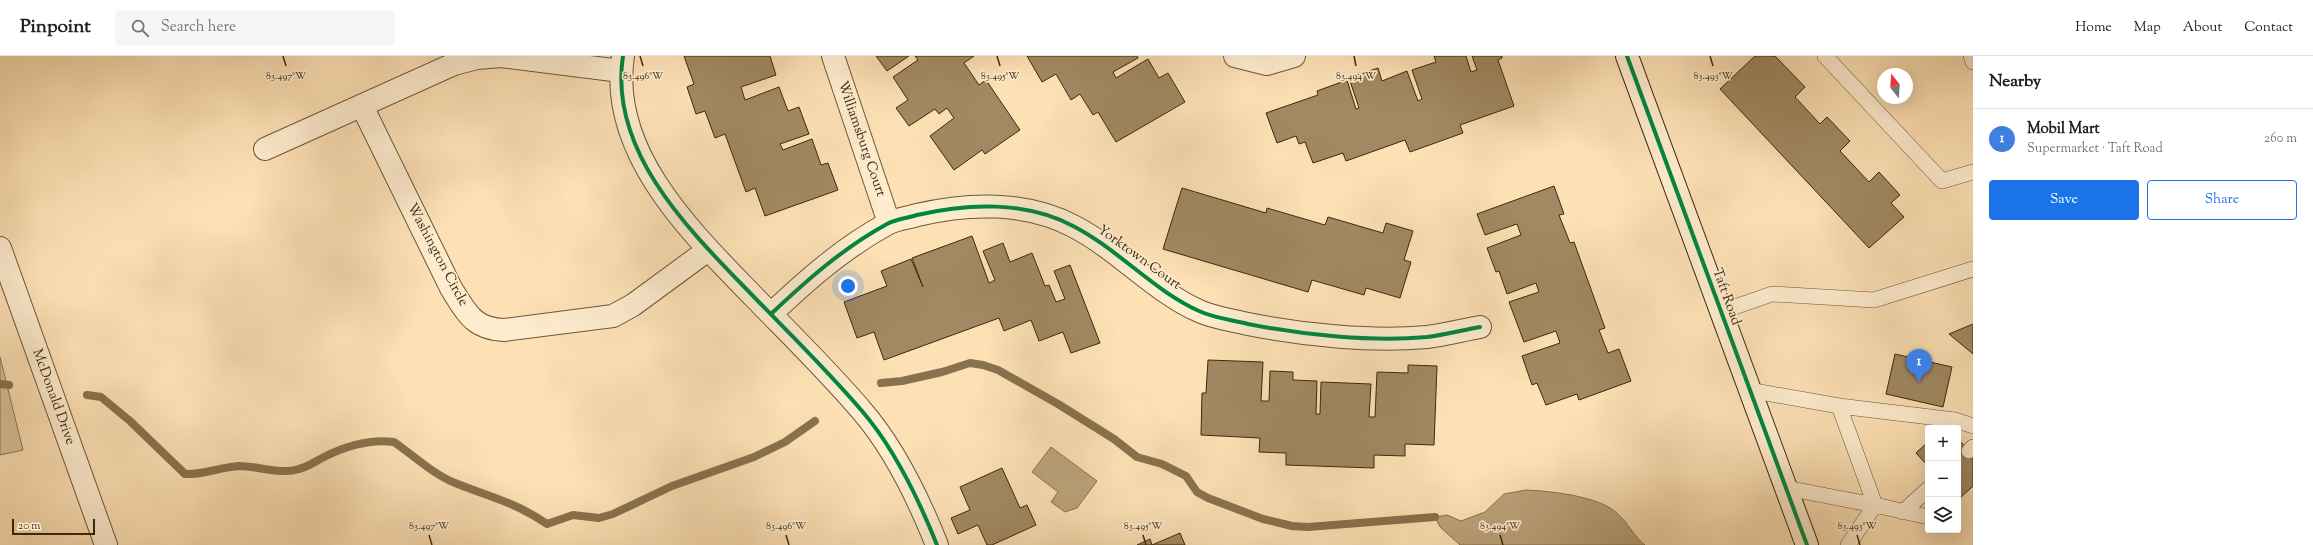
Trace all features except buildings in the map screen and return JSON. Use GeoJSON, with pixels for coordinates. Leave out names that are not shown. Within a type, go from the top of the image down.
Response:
{"type":"FeatureCollection","features":[{"type":"Feature","properties":{"kind":"street"},"geometry":{"type":"LineString","coordinates":[[265,149],[454,64],[477,58],[501,56],[622,64],[623,95],[637,147],[660,191],[708,250],[771,314],[863,412],[892,454],[922,508],[936,545]]}},
{"type":"Feature","properties":{"kind":"street","name":"Williamsburg Court"},"geometry":{"type":"LineString","coordinates":[[833,56],[889,223]]}},
{"type":"Feature","properties":{"kind":"street"},"geometry":{"type":"LineString","coordinates":[[1235,56],[1267,64],[1294,56]]}},
{"type":"Feature","properties":{"kind":"street","name":"Taft Road"},"geometry":{"type":"LineString","coordinates":[[1627,56],[1807,545]]}},
{"type":"Feature","properties":{"kind":"street","name":"Washington Circle"},"geometry":{"type":"LineString","coordinates":[[362,106],[452,288],[468,314],[478,325],[490,330],[504,330],[613,316],[633,305],[708,250]]}},
{"type":"Feature","properties":{"kind":"street","name":"Yorktown Court"},"geometry":{"type":"LineString","coordinates":[[771,314],[817,271],[839,253],[889,223],[927,213],[974,206],[1004,207],[1035,211],[1073,225],[1180,301],[1200,311],[1222,318],[1278,330],[1348,337],[1426,337],[1480,327]]}},
{"type":"Feature","properties":{"kind":"street","name":"McDonald Drive"},"geometry":{"type":"LineString","coordinates":[[0,248],[106,545]]}},
{"type":"Feature","properties":{"kind":"lane"},"geometry":{"type":"LineString","coordinates":[[1825,56],[1942,181],[1973,172]]}},
{"type":"Feature","properties":{"kind":"lane"},"geometry":{"type":"LineString","coordinates":[[1971,56],[1973,62]]}},
{"type":"Feature","properties":{"kind":"lane"},"geometry":{"type":"LineString","coordinates":[[1720,312],[1772,294],[1874,300],[1973,269]]}},
{"type":"Feature","properties":{"kind":"lane"},"geometry":{"type":"LineString","coordinates":[[1749,390],[1839,406],[1955,420],[1973,426]]}},
{"type":"Feature","properties":{"kind":"lane"},"geometry":{"type":"LineString","coordinates":[[1839,406],[1875,505]]}},
{"type":"Feature","properties":{"kind":"lane"},"geometry":{"type":"LineString","coordinates":[[1786,488],[1925,516]]}},
{"type":"Feature","properties":{"kind":"lane"},"geometry":{"type":"LineString","coordinates":[[1903,512],[1925,492]]}},
{"type":"Feature","properties":{"kind":"lane"},"geometry":{"type":"LineString","coordinates":[[1848,545],[1875,505]]}},
{"type":"Feature","properties":{"kind":"shaded area"},"geometry":{"type":"Polygon","coordinates":[[[0,357],[23,450],[0,455],[0,357]]]}},
{"type":"Feature","properties":{"kind":"shaded area"},"geometry":{"type":"Polygon","coordinates":[[[1051,447],[1097,481],[1077,508],[1065,512],[1051,502],[1058,492],[1032,472],[1051,447]]]}},
{"type":"Feature","properties":{"kind":"shaded area"},"geometry":{"type":"Polygon","coordinates":[[[1526,490],[1561,493],[1587,499],[1610,508],[1618,514],[1645,545],[1460,545],[1440,527],[1435,517],[1447,515],[1461,521],[1485,512],[1504,494],[1526,490]]]}},
{"type":"Feature","properties":{"kind":"waterway"},"geometry":{"type":"LineString","coordinates":[[881,383],[902,381],[942,372],[970,363],[983,365],[998,370],[1058,404],[1114,439],[1137,457],[1162,464],[1186,476],[1197,492],[1208,498],[1263,519],[1292,526],[1308,527],[1435,517]]}},
{"type":"Feature","properties":{"kind":"waterway"},"geometry":{"type":"LineString","coordinates":[[0,384],[9,385]]}},
{"type":"Feature","properties":{"kind":"waterway"},"geometry":{"type":"LineString","coordinates":[[87,395],[101,397],[130,421],[185,474],[239,466],[277,471],[292,471],[306,467],[332,453],[358,444],[385,441],[394,442],[431,470],[447,479],[502,500],[524,510],[547,524],[573,515],[599,518],[613,514],[672,486],[754,457],[785,442],[815,421]]}},
{"type":"Feature","properties":{"kind":"cycle path"},"geometry":{"type":"LineString","coordinates":[[623,56],[622,92],[628,126],[642,158],[660,189],[681,218],[705,246],[822,367],[874,426],[885,441],[905,475],[937,545]]}},
{"type":"Feature","properties":{"kind":"cycle path"},"geometry":{"type":"LineString","coordinates":[[1627,56],[1807,545]]}},
{"type":"Feature","properties":{"kind":"cycle path"},"geometry":{"type":"LineString","coordinates":[[771,314],[840,254],[855,243],[891,222],[917,215],[956,208],[996,207],[1016,208],[1036,212],[1073,226],[1105,246],[1167,293],[1199,311],[1217,317],[1291,331],[1383,339],[1427,337],[1480,327]]}},
{"type":"Feature","properties":{"kind":"place","name":"Mobil Mart"},"geometry":{"type":"Point","coordinates":[1919,382]}}]}
